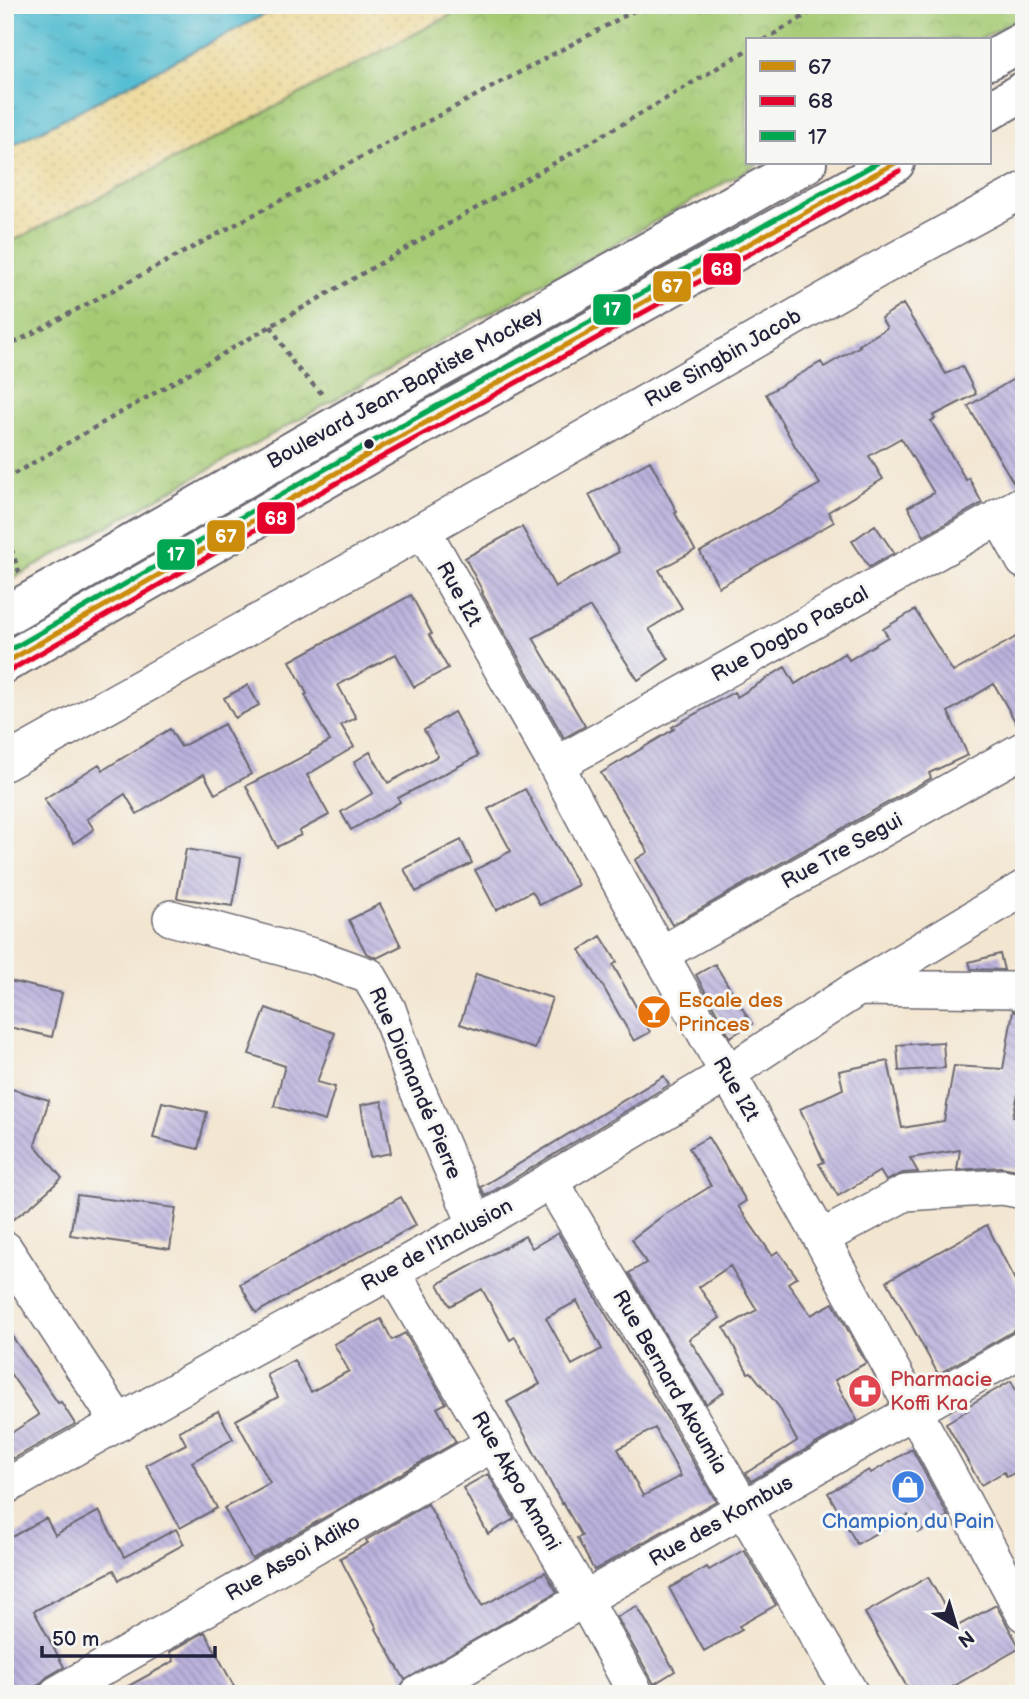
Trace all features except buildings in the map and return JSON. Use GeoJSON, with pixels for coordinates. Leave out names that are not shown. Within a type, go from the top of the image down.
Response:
{"type":"FeatureCollection","features":[{"type":"Feature","properties":{"kind":"highway"},"geometry":{"type":"LineString","coordinates":[[990,59],[1024,41]]}},
{"type":"Feature","properties":{"kind":"highway"},"geometry":{"type":"LineString","coordinates":[[990,110],[1024,91]]}},
{"type":"Feature","properties":{"kind":"highway","name":"Boulevard Jean-Baptiste Mockey"},"geometry":{"type":"LineString","coordinates":[[20,608],[350,418],[805,164]]}},
{"type":"Feature","properties":{"kind":"highway","name":"Boulevard Jean-Baptiste Mockey"},"geometry":{"type":"LineString","coordinates":[[5,663],[378,449],[893,164]]}},
{"type":"Feature","properties":{"kind":"street","name":"Rue Singbin Jacob"},"geometry":{"type":"LineString","coordinates":[[5,763],[423,530],[879,269],[1024,190]]}},
{"type":"Feature","properties":{"kind":"street"},"geometry":{"type":"LineString","coordinates":[[1011,510],[1024,561]]}},
{"type":"Feature","properties":{"kind":"street","name":"Rue Dogbo Pascal"},"geometry":{"type":"LineString","coordinates":[[556,765],[1011,510]]}},
{"type":"Feature","properties":{"kind":"street","name":"Rue I2t"},"geometry":{"type":"LineString","coordinates":[[423,530],[821,1238],[1024,1614]]}},
{"type":"Feature","properties":{"kind":"street","name":"Rue Tre Segui"},"geometry":{"type":"LineString","coordinates":[[661,954],[1024,749]]}},
{"type":"Feature","properties":{"kind":"street","name":"Rue de l'Inclusion"},"geometry":{"type":"LineString","coordinates":[[5,1487],[476,1224],[727,1074],[858,988],[1024,888]]}},
{"type":"Feature","properties":{"kind":"street","name":"Rue Diomandé Pierre"},"geometry":{"type":"LineString","coordinates":[[172,918],[313,956],[369,976],[388,1009],[412,1077],[476,1224]]}},
{"type":"Feature","properties":{"kind":"street"},"geometry":{"type":"LineString","coordinates":[[858,988],[1014,990],[1024,994]]}},
{"type":"Feature","properties":{"kind":"street","name":"Rue Bernard Akoumia"},"geometry":{"type":"LineString","coordinates":[[550,1180],[851,1694]]}},
{"type":"Feature","properties":{"kind":"street"},"geometry":{"type":"LineString","coordinates":[[821,1238],[905,1193],[1002,1188],[1024,1191]]}},
{"type":"Feature","properties":{"kind":"street"},"geometry":{"type":"LineString","coordinates":[[5,1249],[119,1423]]}},
{"type":"Feature","properties":{"kind":"street","name":"Rue Akpo Amani"},"geometry":{"type":"LineString","coordinates":[[392,1271],[584,1598],[636,1694]]}},
{"type":"Feature","properties":{"kind":"street","name":"Rue des Kombus"},"geometry":{"type":"LineString","coordinates":[[419,1694],[1024,1348]]}},
{"type":"Feature","properties":{"kind":"street","name":"Rue Assoi Adiko"},"geometry":{"type":"LineString","coordinates":[[57,1694],[494,1443]]}},
{"type":"Feature","properties":{"kind":"path"},"geometry":{"type":"LineString","coordinates":[[5,348],[646,5]]}},
{"type":"Feature","properties":{"kind":"path"},"geometry":{"type":"LineString","coordinates":[[767,38],[822,5]]}},
{"type":"Feature","properties":{"kind":"path"},"geometry":{"type":"LineString","coordinates":[[5,479],[746,51]]}},
{"type":"Feature","properties":{"kind":"path"},"geometry":{"type":"LineString","coordinates":[[271,326],[295,366],[322,395],[350,418]]}},
{"type":"Feature","properties":{"kind":"path"},"geometry":{"type":"LineString","coordinates":[[5,530],[23,583],[20,608]]}},
{"type":"Feature","properties":{"kind":"sand"},"geometry":{"type":"Polygon","coordinates":[[[283,5],[470,5],[5,245],[5,149],[283,5]]]}},
{"type":"Feature","properties":{"kind":"green space"},"geometry":{"type":"Polygon","coordinates":[[[470,5],[1024,5],[1024,16],[983,38],[746,38],[746,164],[758,164],[5,583],[5,245],[470,5]]]}},
{"type":"Feature","properties":{"kind":"water"},"geometry":{"type":"Polygon","coordinates":[[[5,5],[283,5],[5,149],[5,5]]]}},
{"type":"Feature","properties":{"kind":"transit line","name":"17"},"geometry":{"type":"LineString","coordinates":[[5,653],[374,441],[875,164]]}},
{"type":"Feature","properties":{"kind":"transit line","name":"67"},"geometry":{"type":"LineString","coordinates":[[5,663],[378,449],[893,164]]}},
{"type":"Feature","properties":{"kind":"transit line","name":"68"},"geometry":{"type":"LineString","coordinates":[[9,671],[382,457],[899,171]]}},
{"type":"Feature","properties":{"kind":"place","name":"Escale des Princes"},"geometry":{"type":"Point","coordinates":[654,1012]}},
{"type":"Feature","properties":{"kind":"place","name":"Pharmacie Koffi Kra"},"geometry":{"type":"Point","coordinates":[865,1391]}},
{"type":"Feature","properties":{"kind":"place","name":"Champion du Pain"},"geometry":{"type":"Point","coordinates":[908,1487]}}]}
